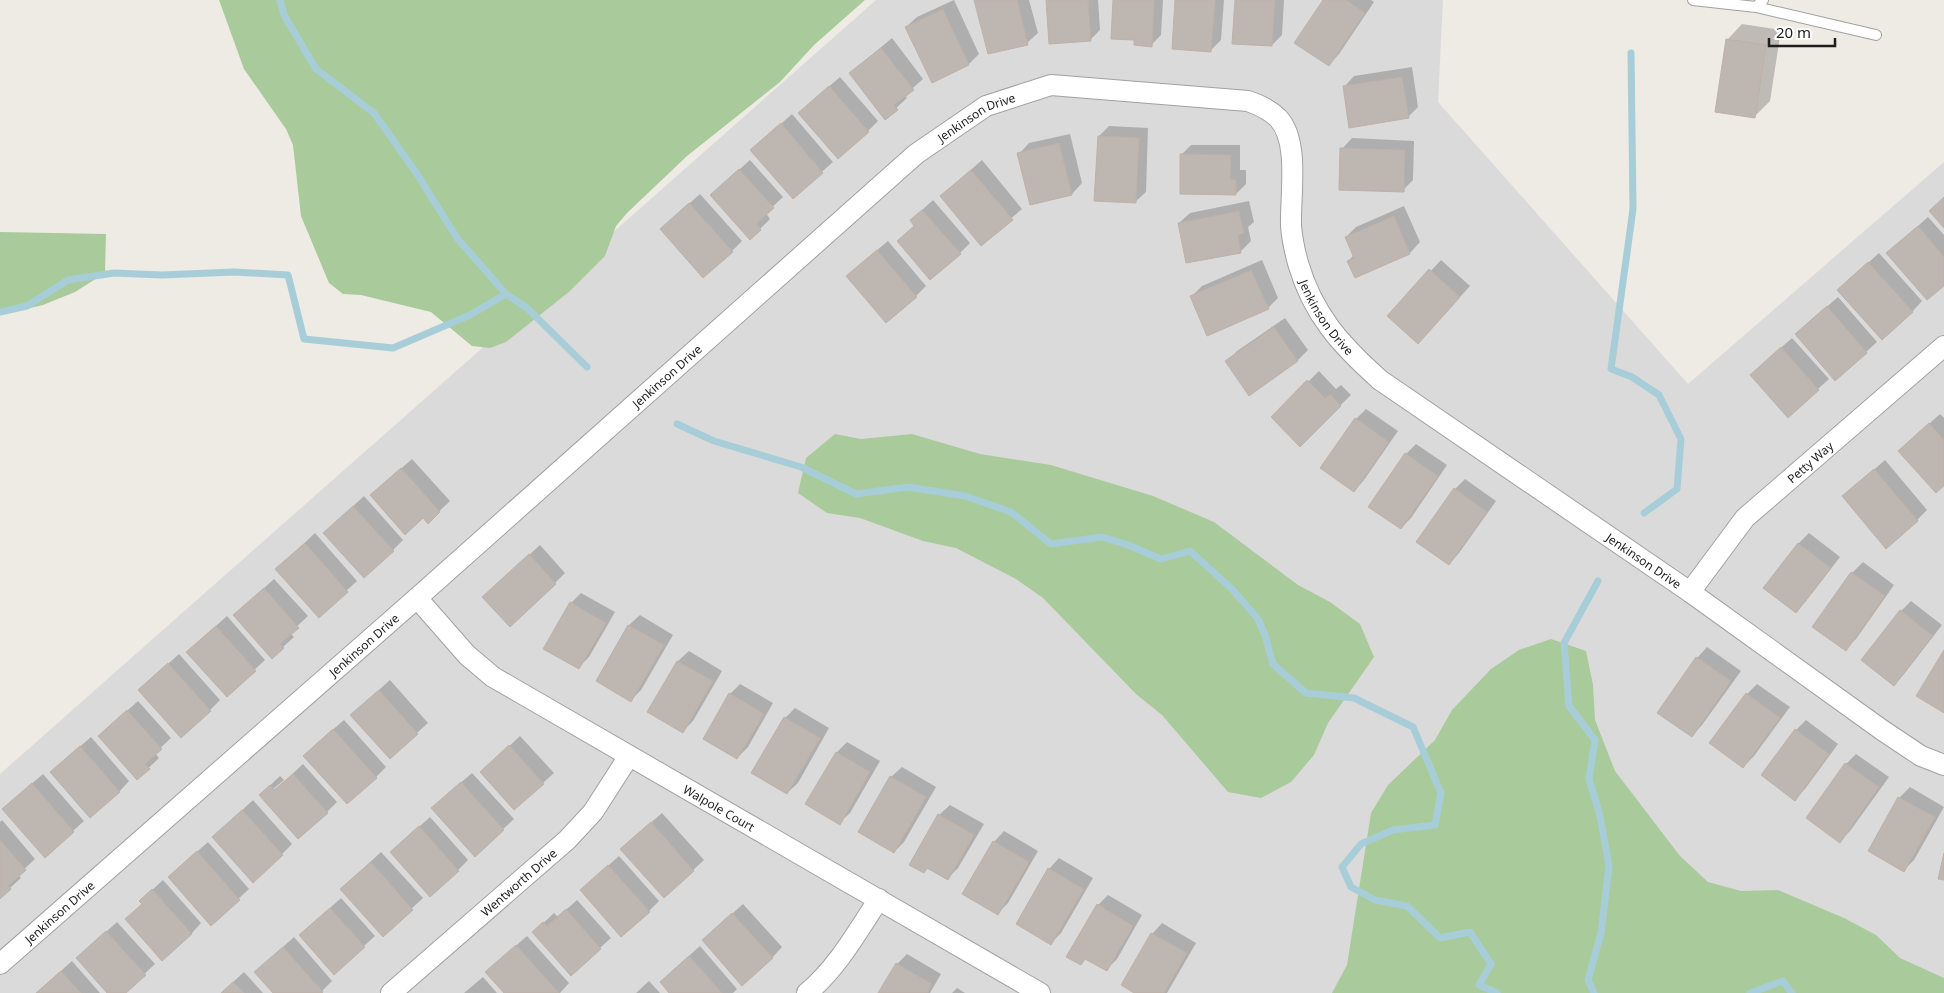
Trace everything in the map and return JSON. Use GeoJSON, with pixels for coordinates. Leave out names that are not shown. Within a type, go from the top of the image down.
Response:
{"type":"FeatureCollection","features":[{"type":"Feature","properties":{"kind":"street","name":"Jenkinson Drive"},"geometry":{"type":"LineString","coordinates":[[0,964],[417,598],[916,154],[986,106],[1051,85],[1248,101],[1264,107],[1279,119],[1287,134],[1291,152],[1292,227],[1298,262],[1308,293],[1324,322],[1349,352],[1380,380],[1690,592],[1882,730],[1921,756],[1944,765]]}},
{"type":"Feature","properties":{"kind":"street","name":"Petty Way"},"geometry":{"type":"LineString","coordinates":[[1690,592],[1745,518],[1944,346]]}},
{"type":"Feature","properties":{"kind":"street","name":"Walpole Court"},"geometry":{"type":"LineString","coordinates":[[417,598],[467,655],[493,677],[1040,993]]}},
{"type":"Feature","properties":{"kind":"street","name":"Wentworth Drive"},"geometry":{"type":"LineString","coordinates":[[390,993],[567,840],[593,812],[629,756]]}},
{"type":"Feature","properties":{"kind":"street"},"geometry":{"type":"LineString","coordinates":[[807,993],[824,979],[840,958],[878,898]]}},
{"type":"Feature","properties":{"kind":"lane"},"geometry":{"type":"LineString","coordinates":[[1693,0],[1760,4],[1876,35]]}},
{"type":"Feature","properties":{"kind":"shaded area"},"geometry":{"type":"Polygon","coordinates":[[[876,0],[1443,0],[1438,102],[1688,384],[1944,162],[1944,993],[0,993],[0,774],[876,0]]]}},
{"type":"Feature","properties":{"kind":"green space"},"geometry":{"type":"Polygon","coordinates":[[[219,0],[865,0],[814,45],[780,82],[687,156],[627,213],[616,226],[605,256],[570,291],[506,342],[490,348],[472,346],[431,312],[361,295],[343,294],[329,283],[301,216],[293,145],[286,129],[244,69],[219,0]]]}},
{"type":"Feature","properties":{"kind":"green space"},"geometry":{"type":"Polygon","coordinates":[[[0,232],[106,234],[105,273],[75,292],[43,305],[0,315],[0,232]]]}},
{"type":"Feature","properties":{"kind":"green space"},"geometry":{"type":"Polygon","coordinates":[[[835,434],[861,439],[912,434],[980,454],[1051,465],[1153,496],[1214,522],[1298,585],[1330,602],[1360,624],[1374,657],[1328,723],[1314,755],[1291,782],[1261,798],[1228,792],[1162,715],[1136,694],[1043,598],[1016,579],[956,548],[923,541],[860,518],[827,513],[798,493],[806,458],[835,434]]]}},
{"type":"Feature","properties":{"kind":"green space"},"geometry":{"type":"Polygon","coordinates":[[[1551,639],[1586,651],[1593,685],[1595,720],[1615,771],[1680,856],[1708,882],[1741,891],[1778,890],[1844,918],[1876,935],[1900,958],[1944,978],[1944,993],[1332,993],[1347,965],[1371,813],[1388,785],[1435,740],[1452,710],[1491,669],[1519,650],[1551,639]]]}},
{"type":"Feature","properties":{"kind":"building"},"geometry":{"type":"Polygon","coordinates":[[[974,0],[1017,0],[1028,45],[988,54],[974,0]]]}},
{"type":"Feature","properties":{"kind":"building"},"geometry":{"type":"Polygon","coordinates":[[[1046,0],[1088,0],[1091,41],[1049,44],[1046,0]]]}},
{"type":"Feature","properties":{"kind":"building"},"geometry":{"type":"Polygon","coordinates":[[[1113,0],[1154,0],[1152,47],[1134,45],[1134,40],[1111,39],[1113,0]]]}},
{"type":"Feature","properties":{"kind":"building"},"geometry":{"type":"Polygon","coordinates":[[[1175,0],[1215,0],[1211,52],[1172,49],[1175,0]]]}},
{"type":"Feature","properties":{"kind":"building"},"geometry":{"type":"Polygon","coordinates":[[[1235,0],[1275,0],[1272,46],[1232,44],[1235,0]]]}},
{"type":"Feature","properties":{"kind":"building"},"geometry":{"type":"Polygon","coordinates":[[[1323,0],[1346,0],[1365,13],[1329,66],[1294,43],[1323,0]]]}},
{"type":"Feature","properties":{"kind":"building"},"geometry":{"type":"Polygon","coordinates":[[[943,9],[969,65],[932,83],[905,27],[943,9]]]}},
{"type":"Feature","properties":{"kind":"building"},"geometry":{"type":"Polygon","coordinates":[[[1726,39],[1766,45],[1755,118],[1715,112],[1726,39]]]}},
{"type":"Feature","properties":{"kind":"building"},"geometry":{"type":"Polygon","coordinates":[[[881,48],[914,90],[894,105],[898,110],[885,120],[849,73],[881,48]]]}},
{"type":"Feature","properties":{"kind":"building"},"geometry":{"type":"Polygon","coordinates":[[[1402,77],[1409,118],[1349,128],[1343,86],[1402,77]]]}},
{"type":"Feature","properties":{"kind":"building"},"geometry":{"type":"Polygon","coordinates":[[[829,86],[869,132],[838,159],[798,113],[829,86]]]}},
{"type":"Feature","properties":{"kind":"building"},"geometry":{"type":"Polygon","coordinates":[[[781,123],[823,173],[793,199],[750,150],[781,123]]]}},
{"type":"Feature","properties":{"kind":"building"},"geometry":{"type":"Polygon","coordinates":[[[1098,136],[1139,138],[1136,203],[1094,201],[1098,136]]]}},
{"type":"Feature","properties":{"kind":"building"},"geometry":{"type":"Polygon","coordinates":[[[1059,143],[1072,195],[1030,205],[1017,153],[1059,143]]]}},
{"type":"Feature","properties":{"kind":"building"},"geometry":{"type":"Polygon","coordinates":[[[1340,148],[1405,150],[1404,192],[1339,190],[1340,148]]]}},
{"type":"Feature","properties":{"kind":"building"},"geometry":{"type":"Polygon","coordinates":[[[1180,154],[1231,155],[1230,179],[1236,180],[1236,195],[1180,194],[1180,154]]]}},
{"type":"Feature","properties":{"kind":"building"},"geometry":{"type":"Polygon","coordinates":[[[739,169],[774,208],[756,224],[761,230],[750,240],[710,195],[739,169]]]}},
{"type":"Feature","properties":{"kind":"building"},"geometry":{"type":"Polygon","coordinates":[[[971,170],[1013,220],[981,246],[940,196],[971,170]]]}},
{"type":"Feature","properties":{"kind":"building"},"geometry":{"type":"Polygon","coordinates":[[[1944,197],[1944,228],[1929,211],[1944,197]]]}},
{"type":"Feature","properties":{"kind":"building"},"geometry":{"type":"Polygon","coordinates":[[[689,203],[733,252],[703,278],[660,229],[689,203]]]}},
{"type":"Feature","properties":{"kind":"building"},"geometry":{"type":"Polygon","coordinates":[[[922,210],[961,254],[930,280],[897,241],[914,226],[910,220],[922,210]]]}},
{"type":"Feature","properties":{"kind":"building"},"geometry":{"type":"Polygon","coordinates":[[[1239,211],[1244,233],[1238,235],[1241,253],[1186,263],[1178,223],[1239,211]]]}},
{"type":"Feature","properties":{"kind":"building"},"geometry":{"type":"Polygon","coordinates":[[[1394,216],[1410,254],[1355,278],[1347,261],[1354,258],[1345,237],[1394,216]]]}},
{"type":"Feature","properties":{"kind":"building"},"geometry":{"type":"Polygon","coordinates":[[[1918,226],[1944,257],[1944,286],[1927,300],[1886,253],[1918,226]]]}},
{"type":"Feature","properties":{"kind":"building"},"geometry":{"type":"Polygon","coordinates":[[[877,250],[917,297],[886,323],[846,276],[877,250]]]}},
{"type":"Feature","properties":{"kind":"building"},"geometry":{"type":"Polygon","coordinates":[[[1868,262],[1913,312],[1882,340],[1837,290],[1868,262]]]}},
{"type":"Feature","properties":{"kind":"building"},"geometry":{"type":"Polygon","coordinates":[[[1429,269],[1460,297],[1418,344],[1387,316],[1429,269]]]}},
{"type":"Feature","properties":{"kind":"building"},"geometry":{"type":"Polygon","coordinates":[[[1251,270],[1269,309],[1207,336],[1190,296],[1251,270]]]}},
{"type":"Feature","properties":{"kind":"building"},"geometry":{"type":"Polygon","coordinates":[[[1827,306],[1867,353],[1835,381],[1795,334],[1827,306]]]}},
{"type":"Feature","properties":{"kind":"building"},"geometry":{"type":"Polygon","coordinates":[[[1274,327],[1298,361],[1249,396],[1225,361],[1274,327]]]}},
{"type":"Feature","properties":{"kind":"building"},"geometry":{"type":"Polygon","coordinates":[[[1781,347],[1819,390],[1788,418],[1750,375],[1781,347]]]}},
{"type":"Feature","properties":{"kind":"building"},"geometry":{"type":"Polygon","coordinates":[[[1307,380],[1325,398],[1330,394],[1341,406],[1300,447],[1271,417],[1307,380]]]}},
{"type":"Feature","properties":{"kind":"building"},"geometry":{"type":"Polygon","coordinates":[[[1355,418],[1389,442],[1354,492],[1320,468],[1355,418]]]}},
{"type":"Feature","properties":{"kind":"building"},"geometry":{"type":"Polygon","coordinates":[[[1929,423],[1944,440],[1944,486],[1936,493],[1898,451],[1929,423]]]}},
{"type":"Feature","properties":{"kind":"building"},"geometry":{"type":"Polygon","coordinates":[[[1405,453],[1438,476],[1401,529],[1368,507],[1405,453]]]}},
{"type":"Feature","properties":{"kind":"building"},"geometry":{"type":"Polygon","coordinates":[[[401,468],[440,512],[428,524],[423,518],[405,535],[370,495],[401,468]]]}},
{"type":"Feature","properties":{"kind":"building"},"geometry":{"type":"Polygon","coordinates":[[[1874,469],[1918,521],[1886,549],[1842,496],[1874,469]]]}},
{"type":"Feature","properties":{"kind":"building"},"geometry":{"type":"Polygon","coordinates":[[[1454,488],[1487,512],[1449,565],[1416,542],[1454,488]]]}},
{"type":"Feature","properties":{"kind":"building"},"geometry":{"type":"Polygon","coordinates":[[[353,506],[394,551],[364,578],[323,533],[353,506]]]}},
{"type":"Feature","properties":{"kind":"building"},"geometry":{"type":"Polygon","coordinates":[[[305,543],[348,592],[319,618],[275,569],[305,543]]]}},
{"type":"Feature","properties":{"kind":"building"},"geometry":{"type":"Polygon","coordinates":[[[1798,543],[1831,568],[1796,613],[1763,588],[1798,543]]]}},
{"type":"Feature","properties":{"kind":"building"},"geometry":{"type":"Polygon","coordinates":[[[529,554],[556,584],[510,627],[482,597],[529,554]]]}},
{"type":"Feature","properties":{"kind":"building"},"geometry":{"type":"Polygon","coordinates":[[[1851,572],[1885,596],[1846,651],[1812,627],[1851,572]]]}},
{"type":"Feature","properties":{"kind":"building"},"geometry":{"type":"Polygon","coordinates":[[[264,588],[299,628],[280,644],[284,648],[272,659],[233,615],[264,588]]]}},
{"type":"Feature","properties":{"kind":"building"},"geometry":{"type":"Polygon","coordinates":[[[570,602],[606,623],[579,669],[543,649],[570,602]]]}},
{"type":"Feature","properties":{"kind":"building"},"geometry":{"type":"Polygon","coordinates":[[[1900,610],[1933,636],[1894,686],[1861,660],[1900,610]]]}},
{"type":"Feature","properties":{"kind":"building"},"geometry":{"type":"Polygon","coordinates":[[[628,625],[664,645],[631,702],[596,681],[628,625]]]}},
{"type":"Feature","properties":{"kind":"building"},"geometry":{"type":"Polygon","coordinates":[[[216,626],[256,671],[227,697],[186,652],[216,626]]]}},
{"type":"Feature","properties":{"kind":"building"},"geometry":{"type":"Polygon","coordinates":[[[1944,650],[1944,713],[1916,696],[1944,650]]]}},
{"type":"Feature","properties":{"kind":"building"},"geometry":{"type":"Polygon","coordinates":[[[1696,657],[1731,681],[1692,737],[1657,713],[1696,657]]]}},
{"type":"Feature","properties":{"kind":"building"},"geometry":{"type":"Polygon","coordinates":[[[677,661],[713,681],[683,733],[647,712],[677,661]]]}},
{"type":"Feature","properties":{"kind":"building"},"geometry":{"type":"Polygon","coordinates":[[[168,663],[211,711],[181,738],[138,690],[168,663]]]}},
{"type":"Feature","properties":{"kind":"building"},"geometry":{"type":"Polygon","coordinates":[[[379,690],[418,734],[390,759],[350,715],[379,690]]]}},
{"type":"Feature","properties":{"kind":"building"},"geometry":{"type":"Polygon","coordinates":[[[729,693],[764,714],[737,759],[703,739],[729,693]]]}},
{"type":"Feature","properties":{"kind":"building"},"geometry":{"type":"Polygon","coordinates":[[[1746,693],[1780,718],[1743,768],[1709,743],[1746,693]]]}},
{"type":"Feature","properties":{"kind":"building"},"geometry":{"type":"Polygon","coordinates":[[[127,710],[162,749],[145,764],[150,769],[137,780],[98,736],[127,710]]]}},
{"type":"Feature","properties":{"kind":"building"},"geometry":{"type":"Polygon","coordinates":[[[784,717],[820,738],[787,794],[751,773],[784,717]]]}},
{"type":"Feature","properties":{"kind":"building"},"geometry":{"type":"Polygon","coordinates":[[[333,729],[377,778],[347,804],[303,756],[333,729]]]}},
{"type":"Feature","properties":{"kind":"building"},"geometry":{"type":"Polygon","coordinates":[[[1795,729],[1829,754],[1795,801],[1761,775],[1795,729]]]}},
{"type":"Feature","properties":{"kind":"building"},"geometry":{"type":"Polygon","coordinates":[[[509,745],[544,784],[514,810],[480,772],[509,745]]]}},
{"type":"Feature","properties":{"kind":"building"},"geometry":{"type":"Polygon","coordinates":[[[80,746],[120,792],[90,818],[50,772],[80,746]]]}},
{"type":"Feature","properties":{"kind":"building"},"geometry":{"type":"Polygon","coordinates":[[[836,752],[870,772],[840,825],[805,804],[836,752]]]}},
{"type":"Feature","properties":{"kind":"building"},"geometry":{"type":"Polygon","coordinates":[[[1845,763],[1879,787],[1840,843],[1806,818],[1845,763]]]}},
{"type":"Feature","properties":{"kind":"building"},"geometry":{"type":"Polygon","coordinates":[[[293,774],[328,813],[298,839],[259,795],[270,785],[274,790],[293,774]]]}},
{"type":"Feature","properties":{"kind":"building"},"geometry":{"type":"Polygon","coordinates":[[[890,776],[926,797],[894,853],[858,832],[890,776]]]}},
{"type":"Feature","properties":{"kind":"building"},"geometry":{"type":"Polygon","coordinates":[[[461,782],[504,830],[475,857],[431,808],[461,782]]]}},
{"type":"Feature","properties":{"kind":"building"},"geometry":{"type":"Polygon","coordinates":[[[32,783],[74,832],[45,858],[2,809],[32,783]]]}},
{"type":"Feature","properties":{"kind":"building"},"geometry":{"type":"Polygon","coordinates":[[[1898,797],[1935,817],[1904,872],[1868,851],[1898,797]]]}},
{"type":"Feature","properties":{"kind":"building"},"geometry":{"type":"Polygon","coordinates":[[[242,810],[283,855],[253,883],[212,837],[242,810]]]}},
{"type":"Feature","properties":{"kind":"building"},"geometry":{"type":"Polygon","coordinates":[[[938,814],[974,835],[948,880],[927,868],[924,873],[909,865],[938,814]]]}},
{"type":"Feature","properties":{"kind":"building"},"geometry":{"type":"Polygon","coordinates":[[[651,822],[694,871],[664,898],[620,849],[651,822]]]}},
{"type":"Feature","properties":{"kind":"building"},"geometry":{"type":"Polygon","coordinates":[[[419,826],[459,871],[430,897],[390,852],[419,826]]]}},
{"type":"Feature","properties":{"kind":"building"},"geometry":{"type":"Polygon","coordinates":[[[0,840],[26,870],[8,886],[11,889],[0,899],[0,840]]]}},
{"type":"Feature","properties":{"kind":"building"},"geometry":{"type":"Polygon","coordinates":[[[993,841],[1029,862],[998,915],[962,894],[993,841]]]}},
{"type":"Feature","properties":{"kind":"building"},"geometry":{"type":"Polygon","coordinates":[[[197,851],[240,900],[211,926],[168,877],[197,851]]]}},
{"type":"Feature","properties":{"kind":"building"},"geometry":{"type":"Polygon","coordinates":[[[1944,853],[1944,880],[1938,879],[1944,853]]]}},
{"type":"Feature","properties":{"kind":"building"},"geometry":{"type":"Polygon","coordinates":[[[371,862],[413,910],[383,937],[340,889],[371,862]]]}},
{"type":"Feature","properties":{"kind":"building"},"geometry":{"type":"Polygon","coordinates":[[[608,865],[650,912],[621,937],[580,890],[608,865]]]}},
{"type":"Feature","properties":{"kind":"building"},"geometry":{"type":"Polygon","coordinates":[[[1048,868],[1084,889],[1051,945],[1016,924],[1048,868]]]}},
{"type":"Feature","properties":{"kind":"building"},"geometry":{"type":"Polygon","coordinates":[[[152,889],[192,934],[162,961],[125,919],[142,904],[139,901],[152,889]]]}},
{"type":"Feature","properties":{"kind":"building"},"geometry":{"type":"Polygon","coordinates":[[[1097,904],[1133,926],[1107,971],[1085,959],[1081,965],[1066,957],[1097,904]]]}},
{"type":"Feature","properties":{"kind":"building"},"geometry":{"type":"Polygon","coordinates":[[[330,908],[365,947],[334,975],[299,935],[330,908]]]}},
{"type":"Feature","properties":{"kind":"building"},"geometry":{"type":"Polygon","coordinates":[[[566,909],[601,949],[571,976],[532,932],[543,922],[547,926],[566,909]]]}},
{"type":"Feature","properties":{"kind":"building"},"geometry":{"type":"Polygon","coordinates":[[[732,913],[773,958],[742,986],[702,940],[732,913]]]}},
{"type":"Feature","properties":{"kind":"building"},"geometry":{"type":"Polygon","coordinates":[[[106,931],[146,975],[126,993],[107,993],[76,958],[106,931]]]}},
{"type":"Feature","properties":{"kind":"building"},"geometry":{"type":"Polygon","coordinates":[[[1151,933],[1187,953],[1164,993],[1134,993],[1121,985],[1151,933]]]}},
{"type":"Feature","properties":{"kind":"building"},"geometry":{"type":"Polygon","coordinates":[[[516,945],[559,993],[504,993],[485,972],[516,945]]]}},
{"type":"Feature","properties":{"kind":"building"},"geometry":{"type":"Polygon","coordinates":[[[283,947],[322,993],[273,993],[254,972],[283,947]]]}},
{"type":"Feature","properties":{"kind":"building"},"geometry":{"type":"Polygon","coordinates":[[[689,956],[722,993],[669,993],[660,982],[689,956]]]}},
{"type":"Feature","properties":{"kind":"building"},"geometry":{"type":"Polygon","coordinates":[[[896,963],[932,984],[927,993],[878,993],[896,963]]]}},
{"type":"Feature","properties":{"kind":"building"},"geometry":{"type":"Polygon","coordinates":[[[61,971],[81,993],[36,993],[61,971]]]}},
{"type":"Feature","properties":{"kind":"building"},"geometry":{"type":"Polygon","coordinates":[[[233,982],[244,993],[221,993],[233,982]]]}},
{"type":"Feature","properties":{"kind":"waterway"},"geometry":{"type":"LineString","coordinates":[[280,0],[284,15],[316,69],[374,113],[417,174],[457,238],[506,294]]}},
{"type":"Feature","properties":{"kind":"waterway"},"geometry":{"type":"LineString","coordinates":[[1631,53],[1633,209],[1611,369],[1632,377],[1659,395],[1681,439],[1677,489],[1644,513]]}},
{"type":"Feature","properties":{"kind":"waterway"},"geometry":{"type":"LineString","coordinates":[[0,312],[27,306],[68,280],[114,273],[162,275],[234,272],[288,275],[304,339],[393,348],[470,315],[506,294],[527,308],[587,367]]}},
{"type":"Feature","properties":{"kind":"waterway"},"geometry":{"type":"LineString","coordinates":[[677,424],[714,441],[801,467],[856,494],[908,487],[965,496],[1011,512],[1051,544],[1102,537],[1128,545],[1161,559],[1190,551],[1232,589],[1258,619],[1265,635],[1273,664],[1306,693],[1354,698],[1413,727],[1441,793],[1435,825],[1393,830],[1361,844],[1342,867],[1351,887],[1375,900],[1407,906],[1440,938],[1470,932],[1491,964],[1479,985],[1497,993]]}},
{"type":"Feature","properties":{"kind":"waterway"},"geometry":{"type":"LineString","coordinates":[[1594,993],[1588,980],[1601,933],[1609,866],[1600,816],[1589,779],[1595,740],[1569,706],[1564,643],[1598,581]]}},
{"type":"Feature","properties":{"kind":"waterway"},"geometry":{"type":"LineString","coordinates":[[1750,993],[1783,981],[1792,993]]}}]}
